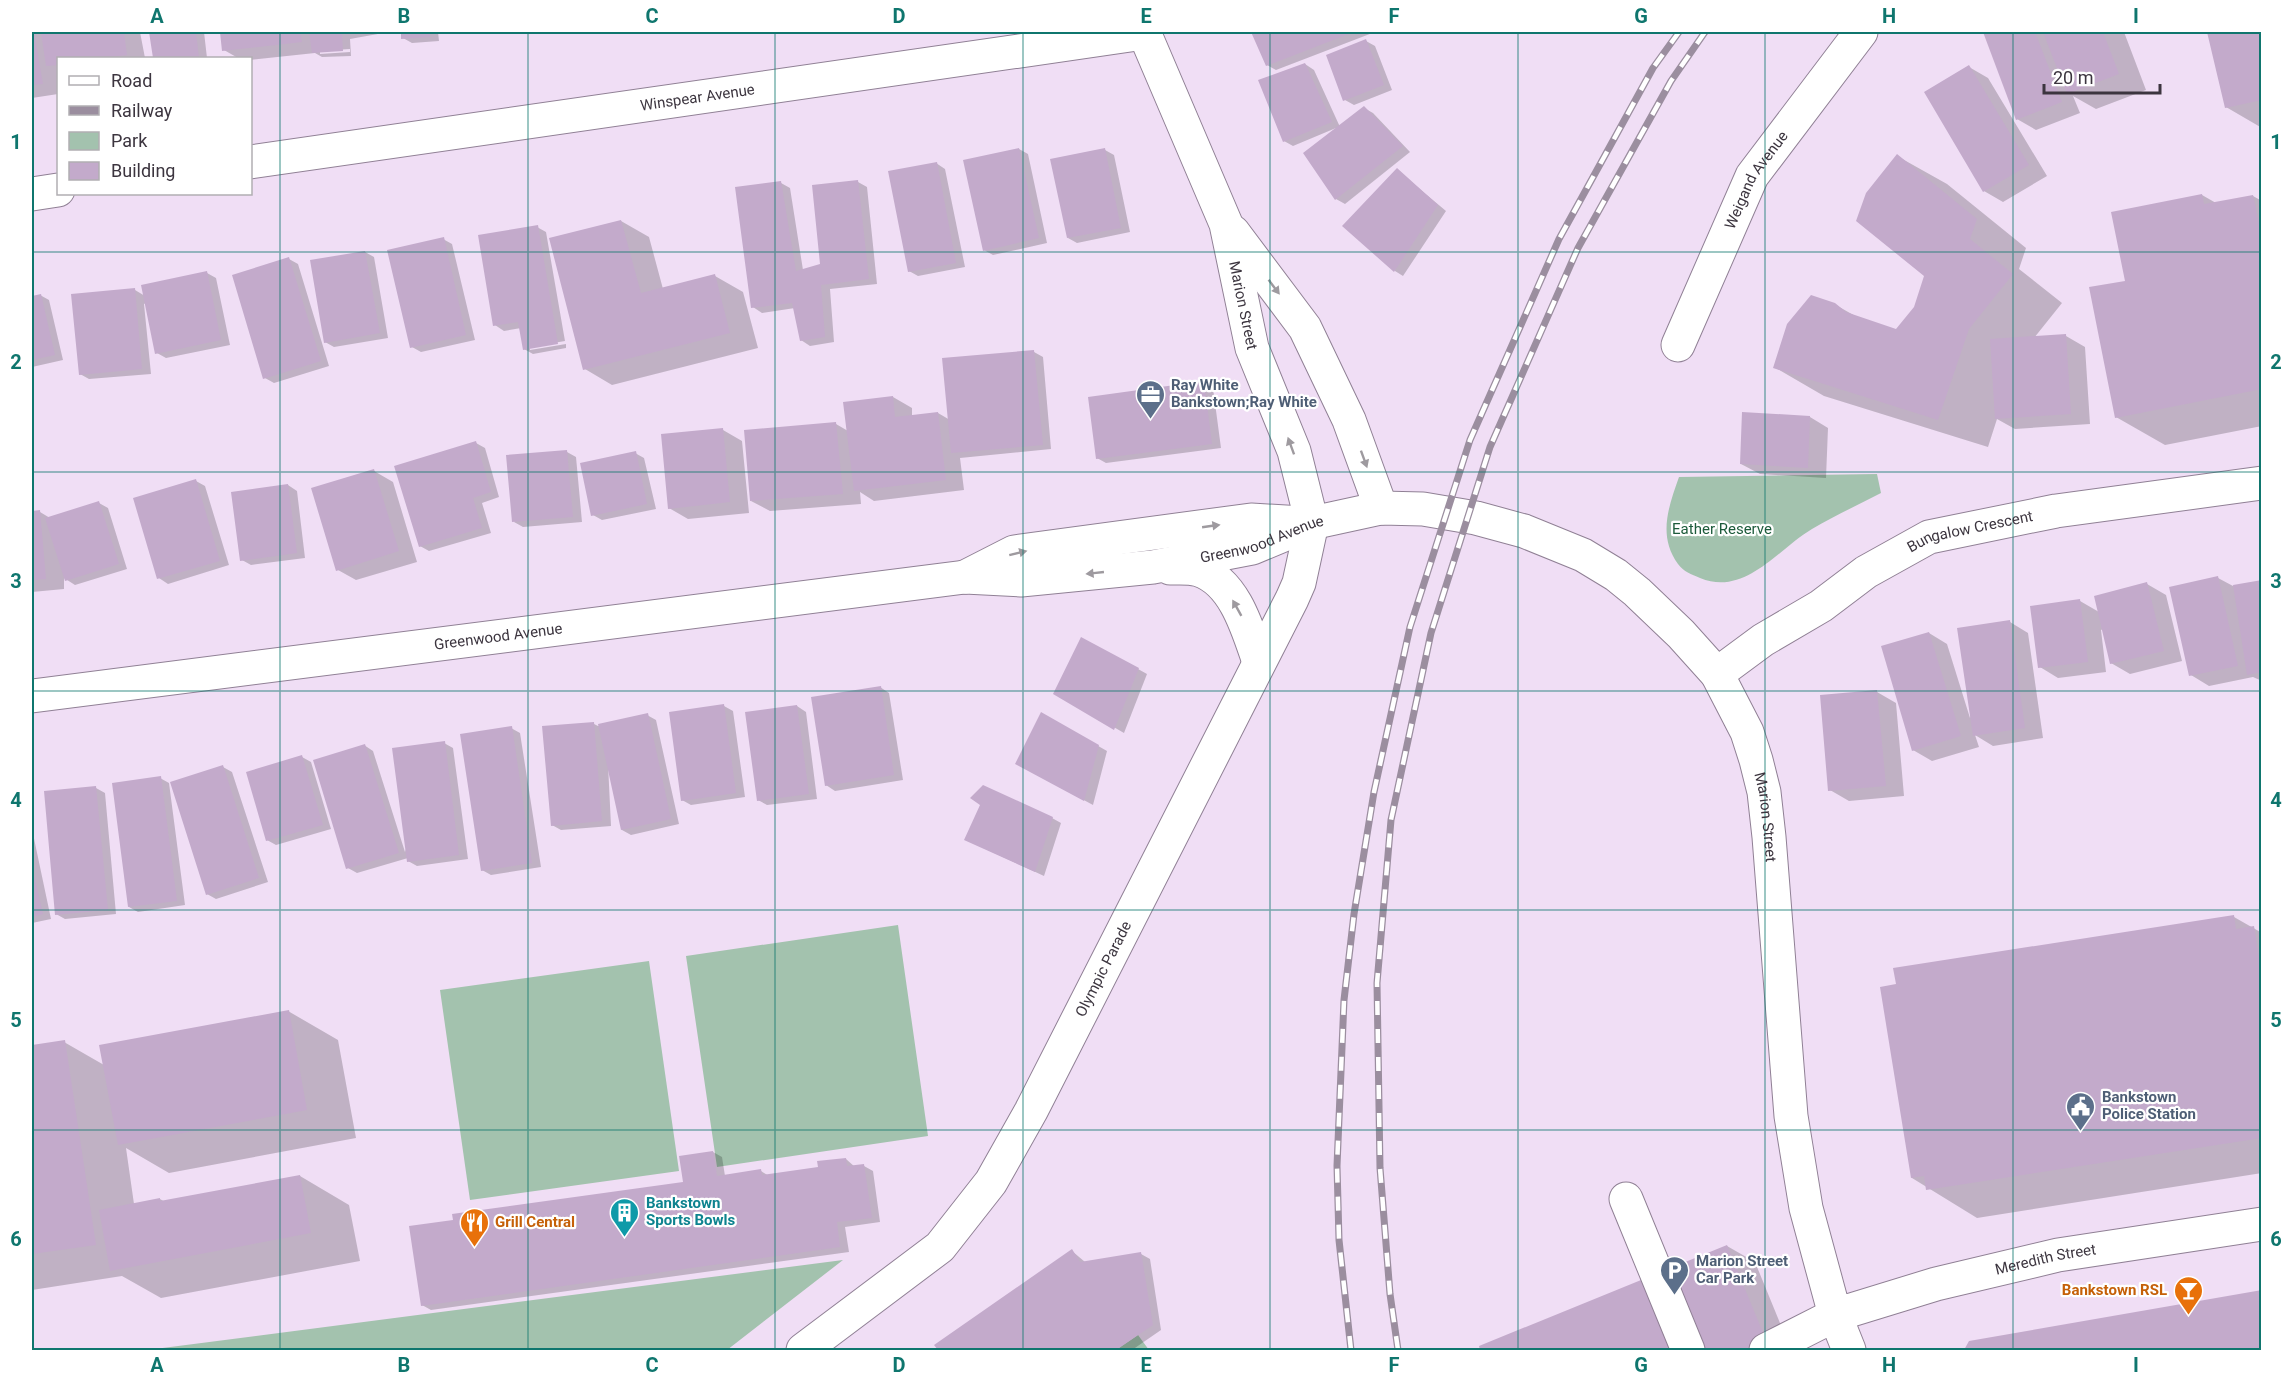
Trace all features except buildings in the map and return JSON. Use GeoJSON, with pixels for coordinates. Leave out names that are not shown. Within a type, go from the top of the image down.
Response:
{"type":"FeatureCollection","features":[{"type":"Feature","properties":{"kind":"main road","name":"Winspear Avenue"},"geometry":{"type":"LineString","coordinates":[[252,162],[1144,32]]}},
{"type":"Feature","properties":{"kind":"main road","name":"Marion Street"},"geometry":{"type":"LineString","coordinates":[[1144,32],[1226,224],[1252,348],[1293,451],[1312,523],[1381,508],[1423,509],[1476,518],[1524,531],[1583,555],[1616,575],[1661,614],[1716,674],[1747,732],[1764,792],[1791,1116],[1806,1208],[1834,1315],[1849,1350]]}},
{"type":"Feature","properties":{"kind":"main road","name":"Weigand Avenue"},"geometry":{"type":"LineString","coordinates":[[1678,345],[1752,176],[1861,32]]}},
{"type":"Feature","properties":{"kind":"main road"},"geometry":{"type":"LineString","coordinates":[[32,194],[57,190]]}},
{"type":"Feature","properties":{"kind":"main road","name":"Marion Street"},"geometry":{"type":"LineString","coordinates":[[1226,224],[1305,328],[1349,420],[1381,508]]}},
{"type":"Feature","properties":{"kind":"main road","name":"Bungalow Crescent"},"geometry":{"type":"LineString","coordinates":[[1716,674],[1763,640],[1821,606],[1866,572],[1929,537],[2056,511],[2262,483]]}},
{"type":"Feature","properties":{"kind":"main road","name":"Greenwood Avenue"},"geometry":{"type":"LineString","coordinates":[[965,577],[1014,552],[1251,520],[1312,523]]}},
{"type":"Feature","properties":{"kind":"main road","name":"Greenwood Avenue"},"geometry":{"type":"LineString","coordinates":[[32,696],[965,577],[1021,580],[1153,567],[1252,548],[1312,523]]}},
{"type":"Feature","properties":{"kind":"main road","name":"Olympic Parade"},"geometry":{"type":"LineString","coordinates":[[802,1350],[940,1247],[991,1182],[1031,1111],[1299,583],[1312,523]]}},
{"type":"Feature","properties":{"kind":"main road"},"geometry":{"type":"LineString","coordinates":[[1153,567],[1198,570],[1219,582],[1245,623],[1259,662]]}},
{"type":"Feature","properties":{"kind":"main road"},"geometry":{"type":"LineString","coordinates":[[1626,1199],[1688,1350]]}},
{"type":"Feature","properties":{"kind":"main road","name":"Meredith Street"},"geometry":{"type":"LineString","coordinates":[[1766,1350],[1834,1315],[1936,1284],[2058,1255],[2262,1224]]}},
{"type":"Feature","properties":{"kind":"green space","name":"Eather Reserve"},"geometry":{"type":"Polygon","coordinates":[[[1877,474],[1881,493],[1812,529],[1760,568],[1732,581],[1716,582],[1688,572],[1678,564],[1668,543],[1667,522],[1671,500],[1679,477],[1877,474]]]}},
{"type":"Feature","properties":{"kind":"green space"},"geometry":{"type":"Polygon","coordinates":[[[898,925],[928,1136],[717,1167],[686,956],[898,925]]]}},
{"type":"Feature","properties":{"kind":"green space"},"geometry":{"type":"Polygon","coordinates":[[[649,961],[679,1171],[470,1200],[440,990],[649,961]]]}},
{"type":"Feature","properties":{"kind":"green space"},"geometry":{"type":"Polygon","coordinates":[[[843,1260],[727,1350],[147,1350],[843,1260]]]}},
{"type":"Feature","properties":{"kind":"green space"},"geometry":{"type":"Polygon","coordinates":[[[1138,1335],[1149,1350],[1116,1350],[1138,1335]]]}},
{"type":"Feature","properties":{"kind":"railway"},"geometry":{"type":"LineString","coordinates":[[1351,1350],[1339,1240],[1337,1166],[1344,1000],[1354,914],[1374,792],[1410,627],[1470,440],[1559,239],[1653,68],[1679,32]]}},
{"type":"Feature","properties":{"kind":"railway"},"geometry":{"type":"LineString","coordinates":[[1398,1350],[1390,1294],[1380,1168],[1377,983],[1391,820],[1431,633],[1490,447],[1578,248],[1671,81],[1705,32]]}},
{"type":"Feature","properties":{"kind":"place","name":"Ray White Bankstown;Ray White"},"geometry":{"type":"Point","coordinates":[1150,420]}},
{"type":"Feature","properties":{"kind":"place","name":"Bankstown Police Station"},"geometry":{"type":"Point","coordinates":[2081,1132]}},
{"type":"Feature","properties":{"kind":"place","name":"Bankstown Sports Bowls"},"geometry":{"type":"Point","coordinates":[625,1238]}},
{"type":"Feature","properties":{"kind":"place","name":"Grill Central"},"geometry":{"type":"Point","coordinates":[474,1248]}},
{"type":"Feature","properties":{"kind":"place","name":"Marion Street Car Park"},"geometry":{"type":"Point","coordinates":[1675,1296]}},
{"type":"Feature","properties":{"kind":"place","name":"Bankstown RSL"},"geometry":{"type":"Point","coordinates":[2188,1316]}}]}
